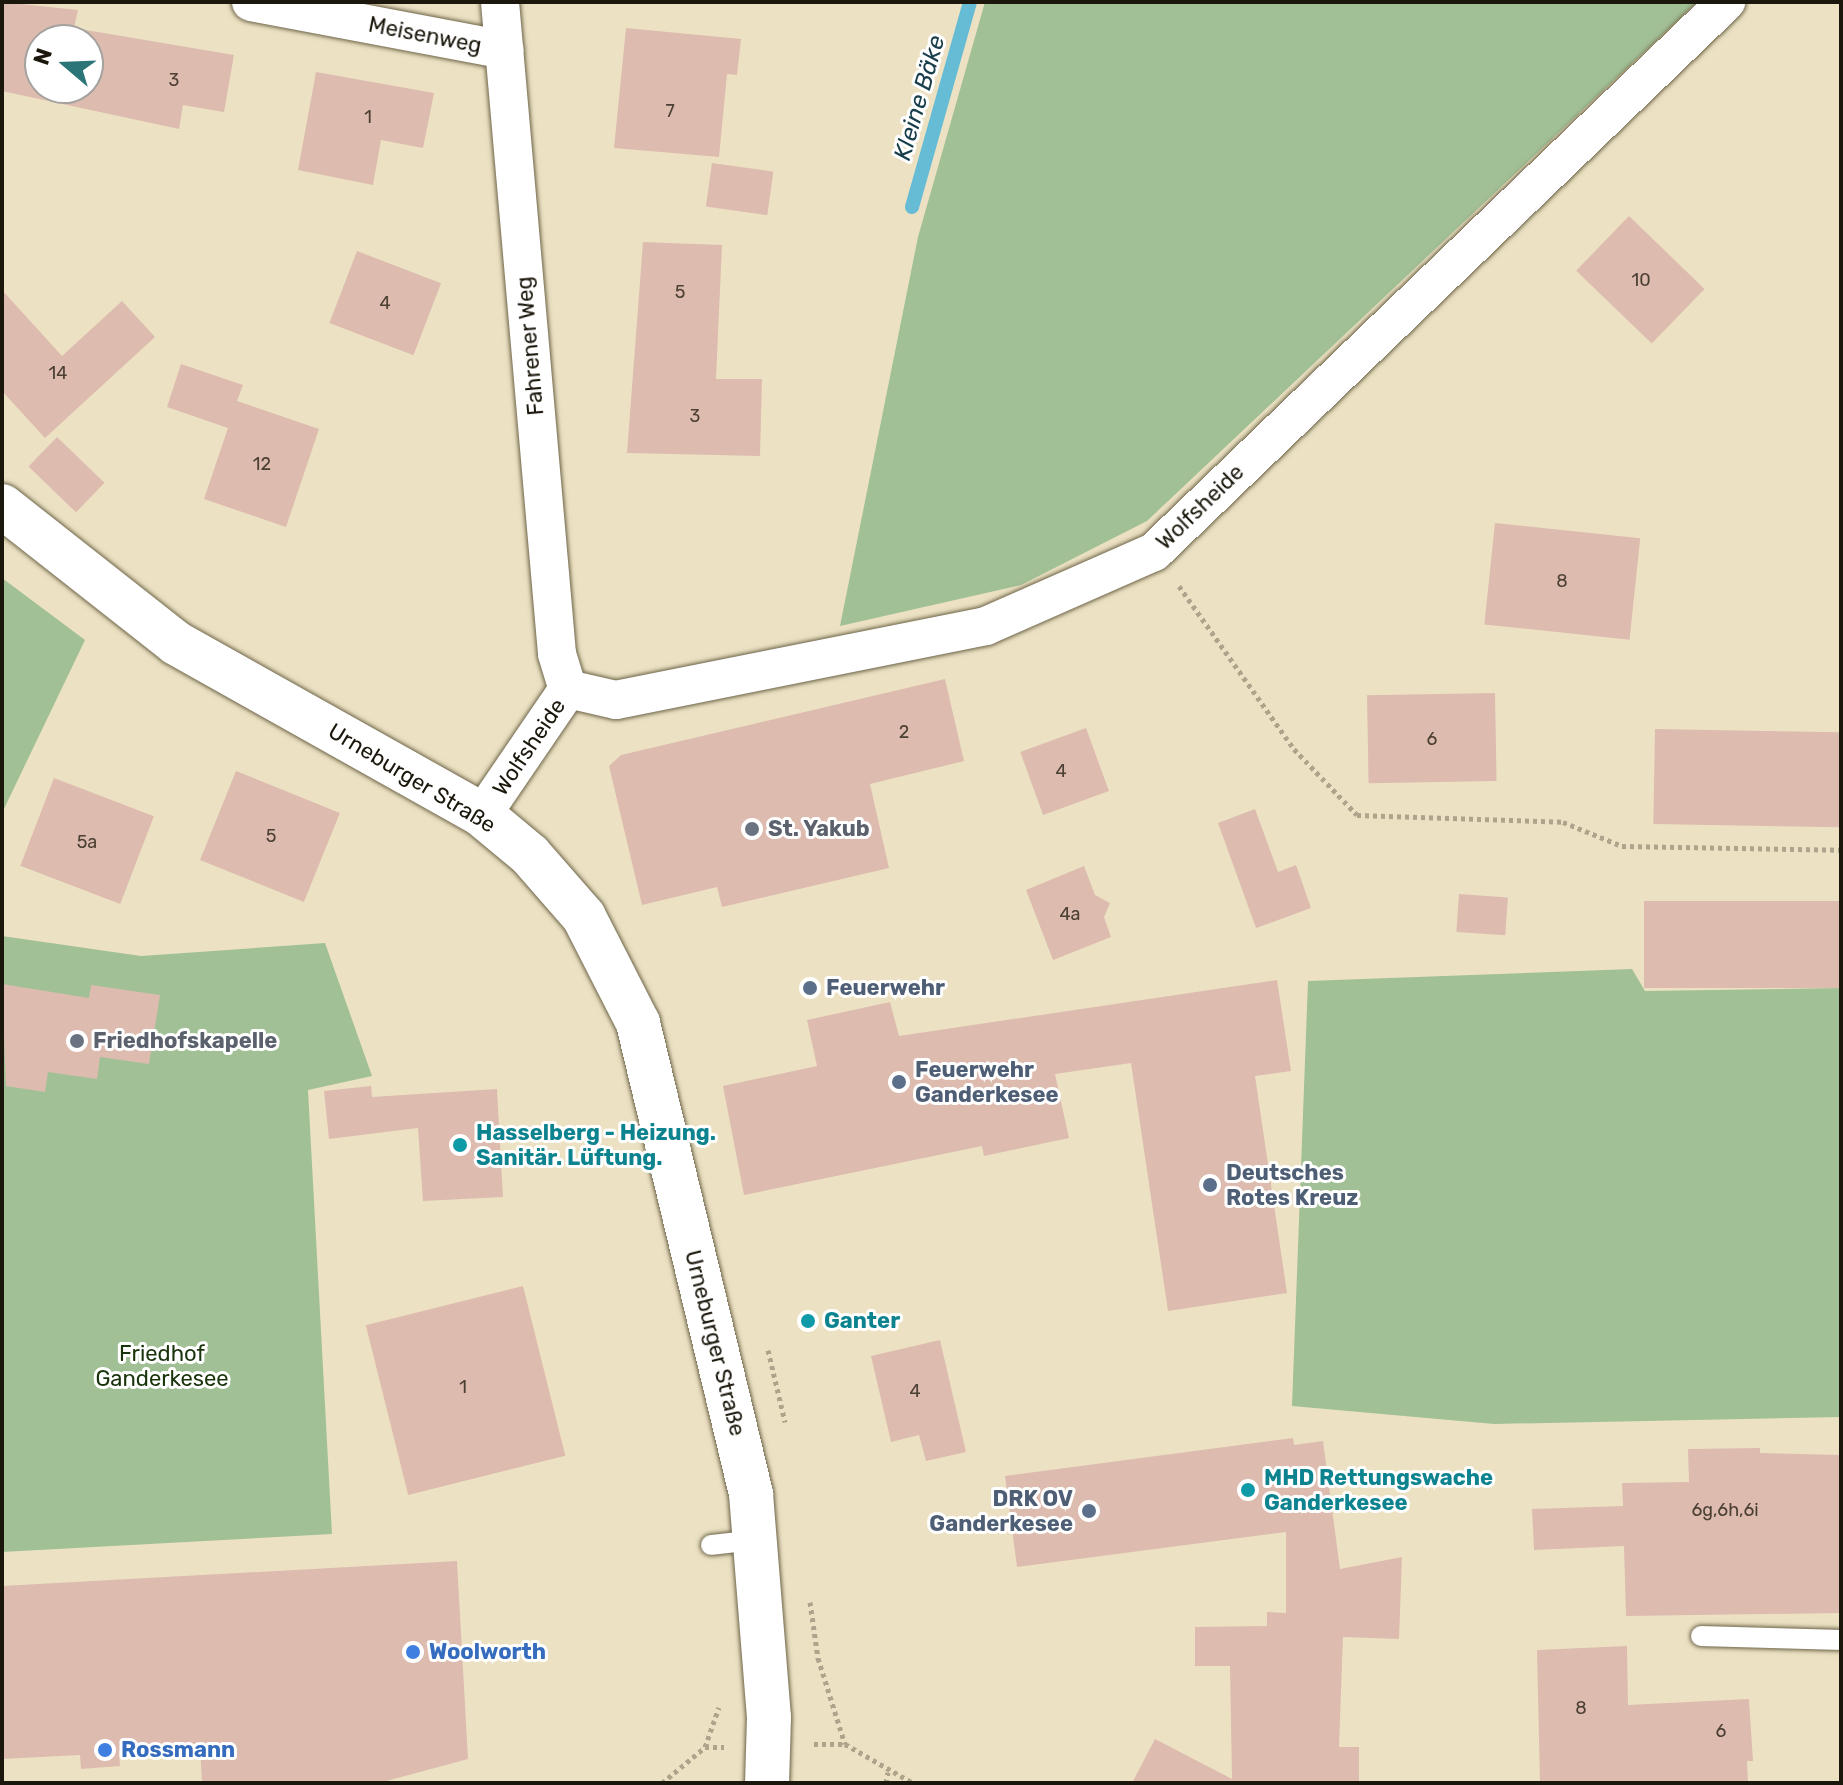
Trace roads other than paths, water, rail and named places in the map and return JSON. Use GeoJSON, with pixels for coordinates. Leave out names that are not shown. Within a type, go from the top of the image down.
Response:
{"type":"FeatureCollection","features":[{"type":"Feature","properties":{"kind":"street","name":"Meisenweg"},"geometry":{"type":"LineString","coordinates":[[251,2],[504,50]]}},
{"type":"Feature","properties":{"kind":"street","name":"Fahrener Weg"},"geometry":{"type":"LineString","coordinates":[[500,2],[557,654],[568,689]]}},
{"type":"Feature","properties":{"kind":"street","name":"Wolfsheide"},"geometry":{"type":"LineString","coordinates":[[482,815],[568,689],[616,700],[986,626],[1154,552],[1726,2]]}},
{"type":"Feature","properties":{"kind":"street","name":"Urneburger Straße"},"geometry":{"type":"LineString","coordinates":[[2,506],[176,643],[482,815],[530,855],[584,917],[638,1023],[748,1479],[769,1717],[767,1783]]}},
{"type":"Feature","properties":{"kind":"lane"},"geometry":{"type":"LineString","coordinates":[[711,1545],[755,1540]]}},
{"type":"Feature","properties":{"kind":"lane"},"geometry":{"type":"LineString","coordinates":[[1701,1636],[1841,1640]]}},
{"type":"Feature","properties":{"kind":"waterway","name":"Kleine Bäke"},"geometry":{"type":"LineString","coordinates":[[912,207],[970,2]]}},
{"type":"Feature","properties":{"kind":"place","name":"St. Yakub"},"geometry":{"type":"Point","coordinates":[752,829]}},
{"type":"Feature","properties":{"kind":"place","name":"Feuerwehr"},"geometry":{"type":"Point","coordinates":[810,988]}},
{"type":"Feature","properties":{"kind":"place","name":"Friedhofskapelle"},"geometry":{"type":"Point","coordinates":[77,1041]}},
{"type":"Feature","properties":{"kind":"place","name":"Feuerwehr Ganderkesee"},"geometry":{"type":"Point","coordinates":[899,1082]}},
{"type":"Feature","properties":{"kind":"place","name":"Hasselberg - Heizung. Sanitär. Lüftung."},"geometry":{"type":"Point","coordinates":[460,1145]}},
{"type":"Feature","properties":{"kind":"place","name":"Deutsches Rotes Kreuz"},"geometry":{"type":"Point","coordinates":[1210,1185]}},
{"type":"Feature","properties":{"kind":"place","name":"Ganter"},"geometry":{"type":"Point","coordinates":[808,1321]}},
{"type":"Feature","properties":{"kind":"place","name":"MHD Rettungswache Ganderkesee"},"geometry":{"type":"Point","coordinates":[1248,1490]}},
{"type":"Feature","properties":{"kind":"place","name":"DRK OV Ganderkesee"},"geometry":{"type":"Point","coordinates":[1089,1511]}},
{"type":"Feature","properties":{"kind":"place","name":"Woolworth"},"geometry":{"type":"Point","coordinates":[413,1652]}},
{"type":"Feature","properties":{"kind":"place","name":"Rossmann"},"geometry":{"type":"Point","coordinates":[105,1750]}},
{"type":"Feature","properties":{"kind":"park label","name":"Friedhof Ganderkesee"},"geometry":{"type":"Point","coordinates":[162,1366]}}]}
